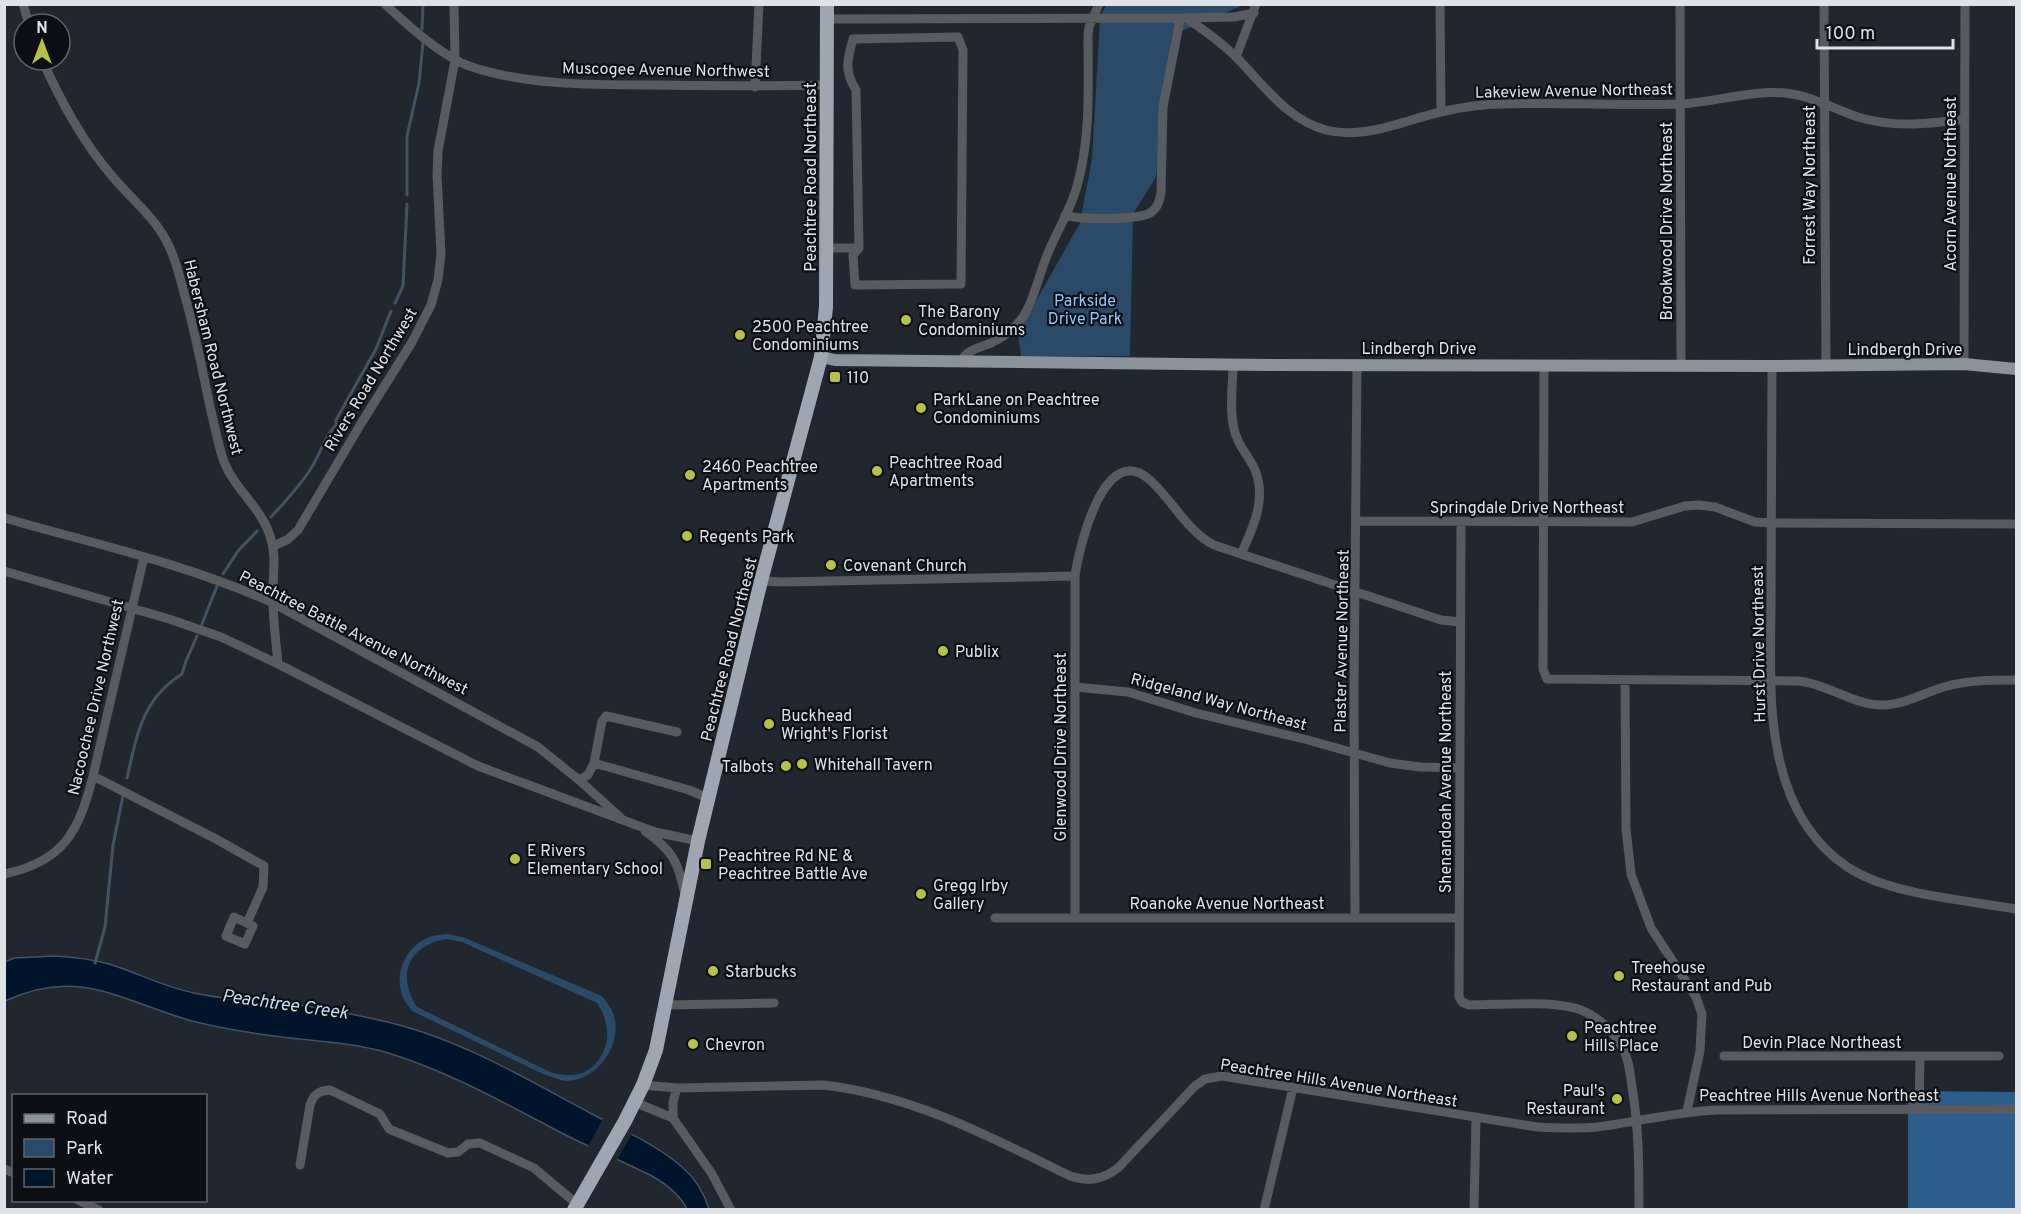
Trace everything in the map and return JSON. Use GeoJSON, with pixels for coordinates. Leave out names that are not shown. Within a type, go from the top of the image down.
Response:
{"type":"FeatureCollection","features":[{"type":"Feature","properties":{"kind":"highway","name":"Peachtree Road Northeast"},"geometry":{"type":"LineString","coordinates":[[575,1207],[625,1121],[643,1085],[656,1050],[708,798],[761,581],[821,357],[826,323],[827,12]]}},
{"type":"Feature","properties":{"kind":"main road","name":"Lindbergh Drive"},"geometry":{"type":"LineString","coordinates":[[821,357],[835,360],[1358,365],[1964,364],[2016,369]]}},
{"type":"Feature","properties":{"kind":"street","name":"Muscogee Avenue Northwest"},"geometry":{"type":"LineString","coordinates":[[385,4],[407,25],[455,60],[468,66],[505,75],[568,84],[755,87],[826,85]]}},
{"type":"Feature","properties":{"kind":"street","name":"Rivers Road Northwest"},"geometry":{"type":"LineString","coordinates":[[273,546],[287,540],[298,530],[412,342],[431,305],[438,280],[441,254],[438,150],[455,60],[454,4]]}},
{"type":"Feature","properties":{"kind":"street"},"geometry":{"type":"LineString","coordinates":[[755,87],[759,4]]}},
{"type":"Feature","properties":{"kind":"street"},"geometry":{"type":"LineString","coordinates":[[961,361],[969,351],[1001,338],[1023,317],[1030,304],[1048,252],[1077,189],[1084,153],[1088,91],[1088,36],[1099,4]]}},
{"type":"Feature","properties":{"kind":"street"},"geometry":{"type":"LineString","coordinates":[[1440,4],[1442,112]]}},
{"type":"Feature","properties":{"kind":"street","name":"Brookwood Drive Northeast"},"geometry":{"type":"LineString","coordinates":[[1680,4],[1681,366]]}},
{"type":"Feature","properties":{"kind":"street","name":"Forrest Way Northeast"},"geometry":{"type":"LineString","coordinates":[[1824,4],[1826,366]]}},
{"type":"Feature","properties":{"kind":"street","name":"Acorn Avenue Northeast"},"geometry":{"type":"LineString","coordinates":[[1964,364],[1965,4]]}},
{"type":"Feature","properties":{"kind":"street"},"geometry":{"type":"LineString","coordinates":[[827,12],[926,19],[1092,20],[1234,17],[1255,9]]}},
{"type":"Feature","properties":{"kind":"street"},"geometry":{"type":"LineString","coordinates":[[1236,57],[1255,9]]}},
{"type":"Feature","properties":{"kind":"street"},"geometry":{"type":"LineString","coordinates":[[923,38],[926,19]]}},
{"type":"Feature","properties":{"kind":"street"},"geometry":{"type":"LineString","coordinates":[[944,38],[946,19]]}},
{"type":"Feature","properties":{"kind":"street"},"geometry":{"type":"LineString","coordinates":[[1065,215],[1079,219],[1140,217],[1150,213],[1158,204],[1161,193],[1163,107],[1183,19]]}},
{"type":"Feature","properties":{"kind":"street","name":"Lakeview Avenue Northeast"},"geometry":{"type":"LineString","coordinates":[[1183,19],[1211,35],[1236,57],[1290,113],[1309,124],[1346,133],[1365,131],[1472,106],[1681,104],[1775,92],[1799,95],[1856,117],[1893,125],[1916,125],[1965,119]]}},
{"type":"Feature","properties":{"kind":"street"},"geometry":{"type":"LineString","coordinates":[[958,37],[963,50],[961,284],[855,285],[853,255],[859,248],[856,90],[849,78],[848,57],[853,39],[923,38],[958,37]]}},
{"type":"Feature","properties":{"kind":"street","name":"Habersham Road Northwest"},"geometry":{"type":"LineString","coordinates":[[48,72],[65,108],[94,154],[113,178],[148,213],[169,246],[195,330],[223,457],[232,478],[263,520],[273,546]]}},
{"type":"Feature","properties":{"kind":"street"},"geometry":{"type":"LineString","coordinates":[[827,248],[859,248]]}},
{"type":"Feature","properties":{"kind":"street"},"geometry":{"type":"LineString","coordinates":[[1233,364],[1234,429],[1239,443],[1255,470],[1259,490],[1256,520],[1241,554]]}},
{"type":"Feature","properties":{"kind":"street","name":"Plaster Avenue Northeast"},"geometry":{"type":"LineString","coordinates":[[1355,918],[1354,753],[1358,365]]}},
{"type":"Feature","properties":{"kind":"street"},"geometry":{"type":"LineString","coordinates":[[1544,365],[1543,669],[1547,679],[1810,682],[1860,702],[1884,705],[1901,703],[1944,687],[1970,681],[2016,680]]}},
{"type":"Feature","properties":{"kind":"street","name":"Hurst Drive Northeast"},"geometry":{"type":"LineString","coordinates":[[1772,366],[1771,681],[1774,725],[1779,759],[1786,783],[1805,825],[1831,855],[1858,874],[1888,886],[2016,909]]}},
{"type":"Feature","properties":{"kind":"street","name":"Glenwood Drive Northeast"},"geometry":{"type":"LineString","coordinates":[[1075,918],[1075,576],[1081,547],[1098,499],[1110,479],[1125,472],[1138,473],[1148,478],[1204,540],[1441,620],[1460,622]]}},
{"type":"Feature","properties":{"kind":"street","name":"Springdale Drive Northeast"},"geometry":{"type":"LineString","coordinates":[[1357,521],[1632,522],[1699,505],[1715,507],[1755,522],[1771,523],[2016,524]]}},
{"type":"Feature","properties":{"kind":"street","name":"Peachtree Battle Avenue Northwest"},"geometry":{"type":"LineString","coordinates":[[4,518],[220,580],[273,603],[538,747],[625,821]]}},
{"type":"Feature","properties":{"kind":"street","name":"Shenandoah Avenue Northeast"},"geometry":{"type":"LineString","coordinates":[[1461,522],[1459,998],[1469,1005],[1561,1006],[1580,1010],[1598,1019],[1612,1032],[1628,1062],[1638,1120]]}},
{"type":"Feature","properties":{"kind":"street"},"geometry":{"type":"LineString","coordinates":[[273,546],[275,560],[273,603],[278,664]]}},
{"type":"Feature","properties":{"kind":"street","name":"Nacoochee Drive Northwest"},"geometry":{"type":"LineString","coordinates":[[4,874],[25,870],[42,863],[69,838],[79,820],[93,776],[144,557]]}},
{"type":"Feature","properties":{"kind":"street","name":"Peachtree Battle Avenue Northwest"},"geometry":{"type":"LineString","coordinates":[[4,571],[132,607],[220,637],[278,664],[469,762],[655,832],[698,841]]}},
{"type":"Feature","properties":{"kind":"street"},"geometry":{"type":"LineString","coordinates":[[761,581],[1075,576]]}},
{"type":"Feature","properties":{"kind":"street"},"geometry":{"type":"LineString","coordinates":[[1625,680],[1626,829],[1631,874],[1651,928],[1696,997],[1702,1014],[1700,1052],[1688,1098],[1687,1112]]}},
{"type":"Feature","properties":{"kind":"street","name":"Ridgeland Way Northeast"},"geometry":{"type":"LineString","coordinates":[[1075,687],[1128,692],[1196,713],[1406,766],[1460,768]]}},
{"type":"Feature","properties":{"kind":"street"},"geometry":{"type":"LineString","coordinates":[[579,780],[588,775],[594,763],[602,721],[606,716],[676,732]]}},
{"type":"Feature","properties":{"kind":"street"},"geometry":{"type":"LineString","coordinates":[[594,763],[689,790],[708,798]]}},
{"type":"Feature","properties":{"kind":"street"},"geometry":{"type":"LineString","coordinates":[[93,776],[216,838],[264,866],[263,887],[247,923]]}},
{"type":"Feature","properties":{"kind":"street","name":"Peachtree Battle Avenue Northwest"},"geometry":{"type":"LineString","coordinates":[[638,826],[660,842],[670,853],[680,869],[686,901]]}},
{"type":"Feature","properties":{"kind":"street","name":"Roanoke Avenue Northeast"},"geometry":{"type":"LineString","coordinates":[[995,918],[1459,918]]}},
{"type":"Feature","properties":{"kind":"street"},"geometry":{"type":"LineString","coordinates":[[665,1005],[774,1003]]}},
{"type":"Feature","properties":{"kind":"street","name":"Devin Place Northeast"},"geometry":{"type":"LineString","coordinates":[[1724,1056],[1999,1056]]}},
{"type":"Feature","properties":{"kind":"street","name":"Devin Place Northeast"},"geometry":{"type":"LineString","coordinates":[[1919,1109],[1920,1057]]}},
{"type":"Feature","properties":{"kind":"street","name":"Peachtree Hills Avenue Northeast"},"geometry":{"type":"LineString","coordinates":[[643,1085],[677,1088],[823,1085],[846,1088],[945,1116],[1070,1176],[1088,1180],[1104,1177],[1118,1168],[1195,1086],[1205,1079],[1222,1076],[1476,1118],[1564,1129],[1596,1127],[1687,1112],[1716,1110],[2016,1109]]}},
{"type":"Feature","properties":{"kind":"street"},"geometry":{"type":"LineString","coordinates":[[673,1118],[673,1102],[677,1088]]}},
{"type":"Feature","properties":{"kind":"street"},"geometry":{"type":"LineString","coordinates":[[1264,1209],[1293,1088]]}},
{"type":"Feature","properties":{"kind":"street"},"geometry":{"type":"LineString","coordinates":[[300,1165],[313,1096],[321,1090],[330,1090],[380,1114],[389,1129],[448,1153],[458,1152],[468,1144],[480,1143],[534,1168],[575,1207]]}},
{"type":"Feature","properties":{"kind":"street"},"geometry":{"type":"LineString","coordinates":[[634,1102],[673,1118],[712,1174],[731,1209]]}},
{"type":"Feature","properties":{"kind":"street"},"geometry":{"type":"LineString","coordinates":[[1474,1209],[1476,1118]]}},
{"type":"Feature","properties":{"kind":"street"},"geometry":{"type":"LineString","coordinates":[[1638,1120],[1639,1209]]}},
{"type":"Feature","properties":{"kind":"street"},"geometry":{"type":"LineString","coordinates":[[83,1202],[99,1209]]}},
{"type":"Feature","properties":{"kind":"green space","name":"Parkside Drive Park"},"geometry":{"type":"Polygon","coordinates":[[[1106,5],[1244,5],[1172,35],[1156,177],[1133,214],[1130,356],[1021,356],[1018,333],[1080,223],[1092,159],[1100,18],[1106,5]]]}},
{"type":"Feature","properties":{"kind":"green space"},"geometry":{"type":"Polygon","coordinates":[[[448,934],[465,938],[602,996],[613,1013],[616,1027],[611,1050],[604,1060],[587,1075],[576,1080],[565,1081],[543,1074],[412,1011],[403,997],[400,986],[404,961],[421,941],[431,936],[448,934]],[[447,939],[434,942],[415,954],[407,973],[407,983],[417,1007],[550,1072],[575,1075],[587,1071],[599,1060],[606,1045],[607,1028],[597,1003],[462,942],[447,939]]]}},
{"type":"Feature","properties":{"kind":"shaded area"},"geometry":{"type":"Polygon","coordinates":[[[1908,1091],[2016,1092],[2016,1209],[1908,1210],[1908,1091]]]}},
{"type":"Feature","properties":{"kind":"water","name":"Peachtree Creek"},"geometry":{"type":"Polygon","coordinates":[[[55,956],[109,964],[194,993],[336,1011],[411,1028],[438,1038],[517,1074],[664,1153],[688,1172],[702,1192],[709,1209],[687,1209],[672,1190],[652,1176],[471,1086],[385,1052],[353,1045],[218,1027],[192,1021],[100,990],[78,987],[55,987],[31,991],[5,1001],[5,962],[14,958],[55,956]]]}},
{"type":"Feature","properties":{"kind":"pier"},"geometry":{"type":"Polygon","coordinates":[[[604,1117],[633,1132],[616,1162],[587,1148],[604,1117]]]}},
{"type":"Feature","properties":{"kind":"waterway"},"geometry":{"type":"LineString","coordinates":[[422,29],[423,4]]}},
{"type":"Feature","properties":{"kind":"waterway"},"geometry":{"type":"LineString","coordinates":[[407,195],[407,136],[419,83],[423,43]]}},
{"type":"Feature","properties":{"kind":"waterway"},"geometry":{"type":"LineString","coordinates":[[395,303],[403,286],[407,204]]}},
{"type":"Feature","properties":{"kind":"waterway"},"geometry":{"type":"LineString","coordinates":[[271,517],[306,476],[328,435],[336,425],[336,420],[376,349],[391,311]]}},
{"type":"Feature","properties":{"kind":"waterway"},"geometry":{"type":"LineString","coordinates":[[223,574],[238,551],[257,531]]}},
{"type":"Feature","properties":{"kind":"waterway"},"geometry":{"type":"LineString","coordinates":[[202,624],[217,586]]}},
{"type":"Feature","properties":{"kind":"waterway"},"geometry":{"type":"LineString","coordinates":[[127,778],[143,719],[158,695],[182,674],[197,636]]}},
{"type":"Feature","properties":{"kind":"waterway"},"geometry":{"type":"LineString","coordinates":[[95,963],[105,927],[113,845],[123,796]]}},
{"type":"Feature","properties":{"kind":"place","name":"The Barony Condominiums"},"geometry":{"type":"Point","coordinates":[906,320]}},
{"type":"Feature","properties":{"kind":"place","name":"2500 Peachtree Condominiums"},"geometry":{"type":"Point","coordinates":[740,335]}},
{"type":"Feature","properties":{"kind":"place","name":"110"},"geometry":{"type":"Point","coordinates":[835,377]}},
{"type":"Feature","properties":{"kind":"place","name":"ParkLane on Peachtree Condominiums"},"geometry":{"type":"Point","coordinates":[921,408]}},
{"type":"Feature","properties":{"kind":"place","name":"Peachtree Road Apartments"},"geometry":{"type":"Point","coordinates":[877,471]}},
{"type":"Feature","properties":{"kind":"place","name":"2460 Peachtree Apartments"},"geometry":{"type":"Point","coordinates":[690,475]}},
{"type":"Feature","properties":{"kind":"place","name":"Regents Park"},"geometry":{"type":"Point","coordinates":[687,536]}},
{"type":"Feature","properties":{"kind":"place","name":"Covenant Church"},"geometry":{"type":"Point","coordinates":[831,565]}},
{"type":"Feature","properties":{"kind":"place","name":"Publix"},"geometry":{"type":"Point","coordinates":[943,651]}},
{"type":"Feature","properties":{"kind":"place","name":"Buckhead Wright's Florist"},"geometry":{"type":"Point","coordinates":[769,724]}},
{"type":"Feature","properties":{"kind":"place","name":"Whitehall Tavern"},"geometry":{"type":"Point","coordinates":[802,764]}},
{"type":"Feature","properties":{"kind":"place","name":"Talbots"},"geometry":{"type":"Point","coordinates":[786,766]}},
{"type":"Feature","properties":{"kind":"place","name":"E Rivers Elementary School"},"geometry":{"type":"Point","coordinates":[515,859]}},
{"type":"Feature","properties":{"kind":"place","name":"Peachtree Rd NE & Peachtree Battle Ave"},"geometry":{"type":"Point","coordinates":[706,864]}},
{"type":"Feature","properties":{"kind":"place","name":"Gregg Irby Gallery"},"geometry":{"type":"Point","coordinates":[921,894]}},
{"type":"Feature","properties":{"kind":"place","name":"Starbucks"},"geometry":{"type":"Point","coordinates":[713,971]}},
{"type":"Feature","properties":{"kind":"place","name":"Treehouse Restaurant and Pub"},"geometry":{"type":"Point","coordinates":[1619,976]}},
{"type":"Feature","properties":{"kind":"place","name":"Peachtree Hills Place"},"geometry":{"type":"Point","coordinates":[1572,1036]}},
{"type":"Feature","properties":{"kind":"place","name":"Chevron"},"geometry":{"type":"Point","coordinates":[693,1044]}},
{"type":"Feature","properties":{"kind":"place","name":"Paul's Restaurant"},"geometry":{"type":"Point","coordinates":[1617,1099]}}]}
